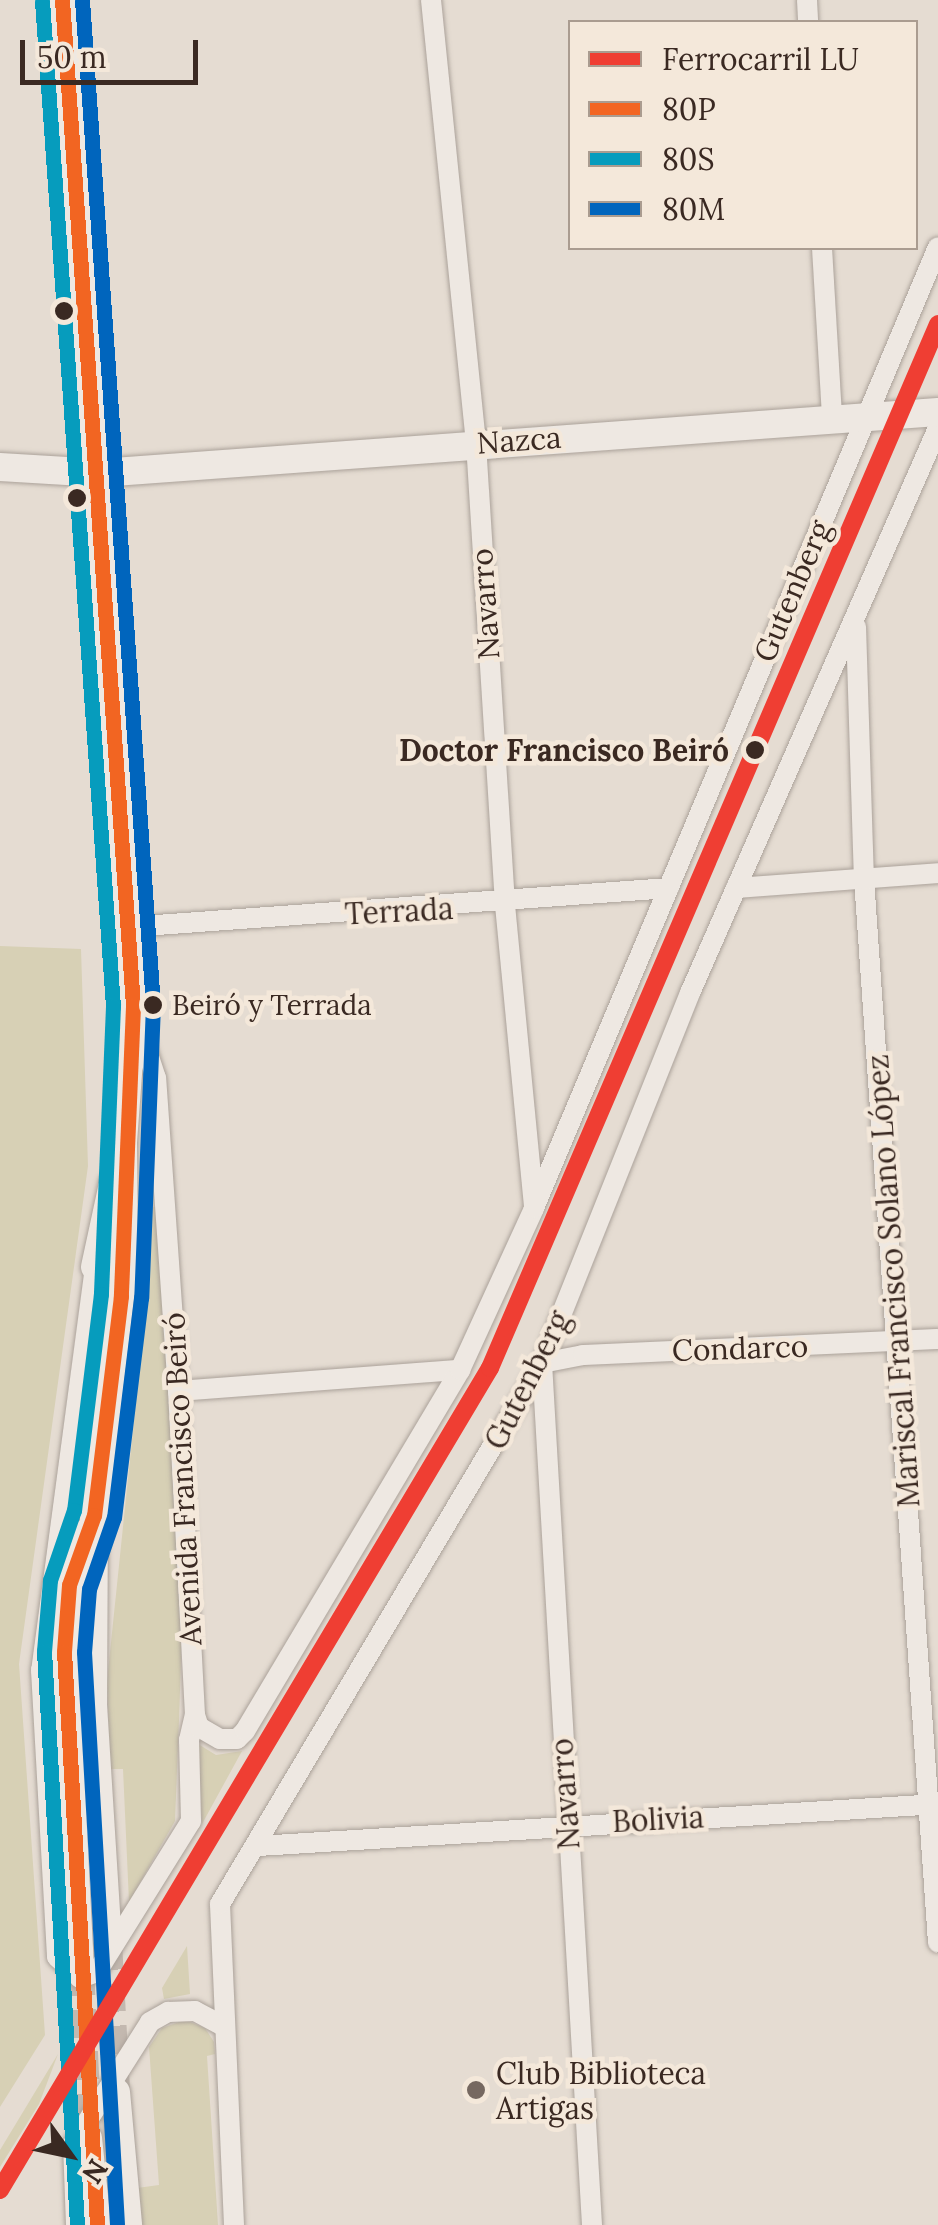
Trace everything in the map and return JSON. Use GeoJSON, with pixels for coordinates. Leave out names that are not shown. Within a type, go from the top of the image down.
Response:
{"type":"FeatureCollection","features":[{"type":"Feature","properties":{"kind":"main road","name":"Avenida Francisco Beiró"},"geometry":{"type":"LineString","coordinates":[[62,0],[100,473],[129,927],[133,1006],[122,1143]]}},
{"type":"Feature","properties":{"kind":"main road","name":"Nazca"},"geometry":{"type":"LineString","coordinates":[[0,467],[100,473],[938,412]]}},
{"type":"Feature","properties":{"kind":"main road"},"geometry":{"type":"LineString","coordinates":[[95,1267],[122,1143]]}},
{"type":"Feature","properties":{"kind":"main road"},"geometry":{"type":"LineString","coordinates":[[108,1942],[93,1705],[94,1515],[124,1266],[122,1143]]}},
{"type":"Feature","properties":{"kind":"main road"},"geometry":{"type":"LineString","coordinates":[[80,1968],[64,1652],[70,1585],[94,1515]]}},
{"type":"Feature","properties":{"kind":"main road"},"geometry":{"type":"LineString","coordinates":[[116,2092],[128,2225]]}},
{"type":"Feature","properties":{"kind":"main road"},"geometry":{"type":"LineString","coordinates":[[88,2138],[97,2225]]}},
{"type":"Feature","properties":{"kind":"street","name":"Navarro"},"geometry":{"type":"LineString","coordinates":[[431,0],[476,443],[506,905],[534,1208]]}},
{"type":"Feature","properties":{"kind":"street","name":"Gutenberg"},"geometry":{"type":"LineString","coordinates":[[195,1715],[213,1737],[237,1739],[245,1731],[460,1370],[534,1208],[938,246]]}},
{"type":"Feature","properties":{"kind":"street"},"geometry":{"type":"LineString","coordinates":[[822,250],[832,418]]}},
{"type":"Feature","properties":{"kind":"street","name":"Gutenberg"},"geometry":{"type":"LineString","coordinates":[[221,2026],[219,1913],[542,1363],[736,888],[938,428]]}},
{"type":"Feature","properties":{"kind":"street","name":"Mariscal Francisco Solano López"},"geometry":{"type":"LineString","coordinates":[[856,620],[864,879],[933,1805],[938,1942]]}},
{"type":"Feature","properties":{"kind":"street"},"geometry":{"type":"LineString","coordinates":[[736,888],[938,873]]}},
{"type":"Feature","properties":{"kind":"street","name":"Terrada"},"geometry":{"type":"LineString","coordinates":[[129,927],[506,905],[669,888]]}},
{"type":"Feature","properties":{"kind":"street","name":"Avenida Francisco Beiró"},"geometry":{"type":"LineString","coordinates":[[95,1267],[47,1584],[41,1670],[57,1957],[73,1975],[97,1972],[190,1825],[195,1715],[178,1391],[156,1078],[133,1006]]}},
{"type":"Feature","properties":{"kind":"street","name":"Condarco"},"geometry":{"type":"LineString","coordinates":[[542,1363],[584,1355],[938,1339]]}},
{"type":"Feature","properties":{"kind":"street","name":"Navarro"},"geometry":{"type":"LineString","coordinates":[[542,1363],[592,2225]]}},
{"type":"Feature","properties":{"kind":"street"},"geometry":{"type":"LineString","coordinates":[[178,1391],[460,1370]]}},
{"type":"Feature","properties":{"kind":"street","name":"Bolivia"},"geometry":{"type":"LineString","coordinates":[[258,1846],[567,1824],[933,1805]]}},
{"type":"Feature","properties":{"kind":"street"},"geometry":{"type":"LineString","coordinates":[[76,2225],[73,2144],[150,2022],[168,2012],[196,2011],[221,2026],[234,2225]]}},
{"type":"Feature","properties":{"kind":"shaded area"},"geometry":{"type":"Polygon","coordinates":[[[0,946],[81,949],[88,1166],[19,1664],[45,2035],[0,2107],[0,946]]]}},
{"type":"Feature","properties":{"kind":"shaded area"},"geometry":{"type":"Polygon","coordinates":[[[157,1206],[183,1599],[175,1821],[129,1902],[123,1769],[110,1769],[107,1681],[149,1276],[148,1209],[157,1206]]]}},
{"type":"Feature","properties":{"kind":"shaded area"},"geometry":{"type":"Polygon","coordinates":[[[198,1744],[216,1755],[242,1751],[202,1824],[198,1744]]]}},
{"type":"Feature","properties":{"kind":"shaded area"},"geometry":{"type":"Polygon","coordinates":[[[187,1946],[190,1994],[164,1999],[162,1988],[187,1946]]]}},
{"type":"Feature","properties":{"kind":"shaded area"},"geometry":{"type":"Polygon","coordinates":[[[185,2020],[205,2028],[214,2042],[215,2054],[207,2056],[218,2225],[140,2225],[137,2188],[159,2185],[149,2047],[162,2028],[185,2020]]]}},
{"type":"Feature","properties":{"kind":"shaded area"},"geometry":{"type":"Polygon","coordinates":[[[58,2054],[39,2104],[0,2167],[0,2150],[58,2054]]]}},
{"type":"Feature","properties":{"kind":"tunnel"},"geometry":{"type":"LineString","coordinates":[[108,1942],[116,2092]]}},
{"type":"Feature","properties":{"kind":"tunnel"},"geometry":{"type":"LineString","coordinates":[[80,1968],[88,2138]]}},
{"type":"Feature","properties":{"kind":"rail line","name":"LU"},"geometry":{"type":"LineString","coordinates":[[0,2190],[490,1368],[938,324]]}},
{"type":"Feature","properties":{"kind":"transit line","name":"80P"},"geometry":{"type":"LineString","coordinates":[[62,0],[133,1006],[121,1296],[94,1515],[69,1585],[64,1652],[97,2225]]}},
{"type":"Feature","properties":{"kind":"transit line","name":"80M"},"geometry":{"type":"LineString","coordinates":[[82,0],[153,1005],[141,1298],[114,1517],[89,1589],[84,1652],[117,2224]]}},
{"type":"Feature","properties":{"kind":"transit line","name":"80S"},"geometry":{"type":"LineString","coordinates":[[42,1],[113,1006],[101,1294],[74,1510],[50,1580],[44,1651],[77,2225]]}},
{"type":"Feature","properties":{"kind":"place","name":"Doctor Francisco Beiró"},"geometry":{"type":"Point","coordinates":[755,750]}},
{"type":"Feature","properties":{"kind":"place","name":"Beiró y Terrada"},"geometry":{"type":"Point","coordinates":[153,1005]}},
{"type":"Feature","properties":{"kind":"place","name":"Club Biblioteca Artigas"},"geometry":{"type":"Point","coordinates":[476,2090]}}]}
